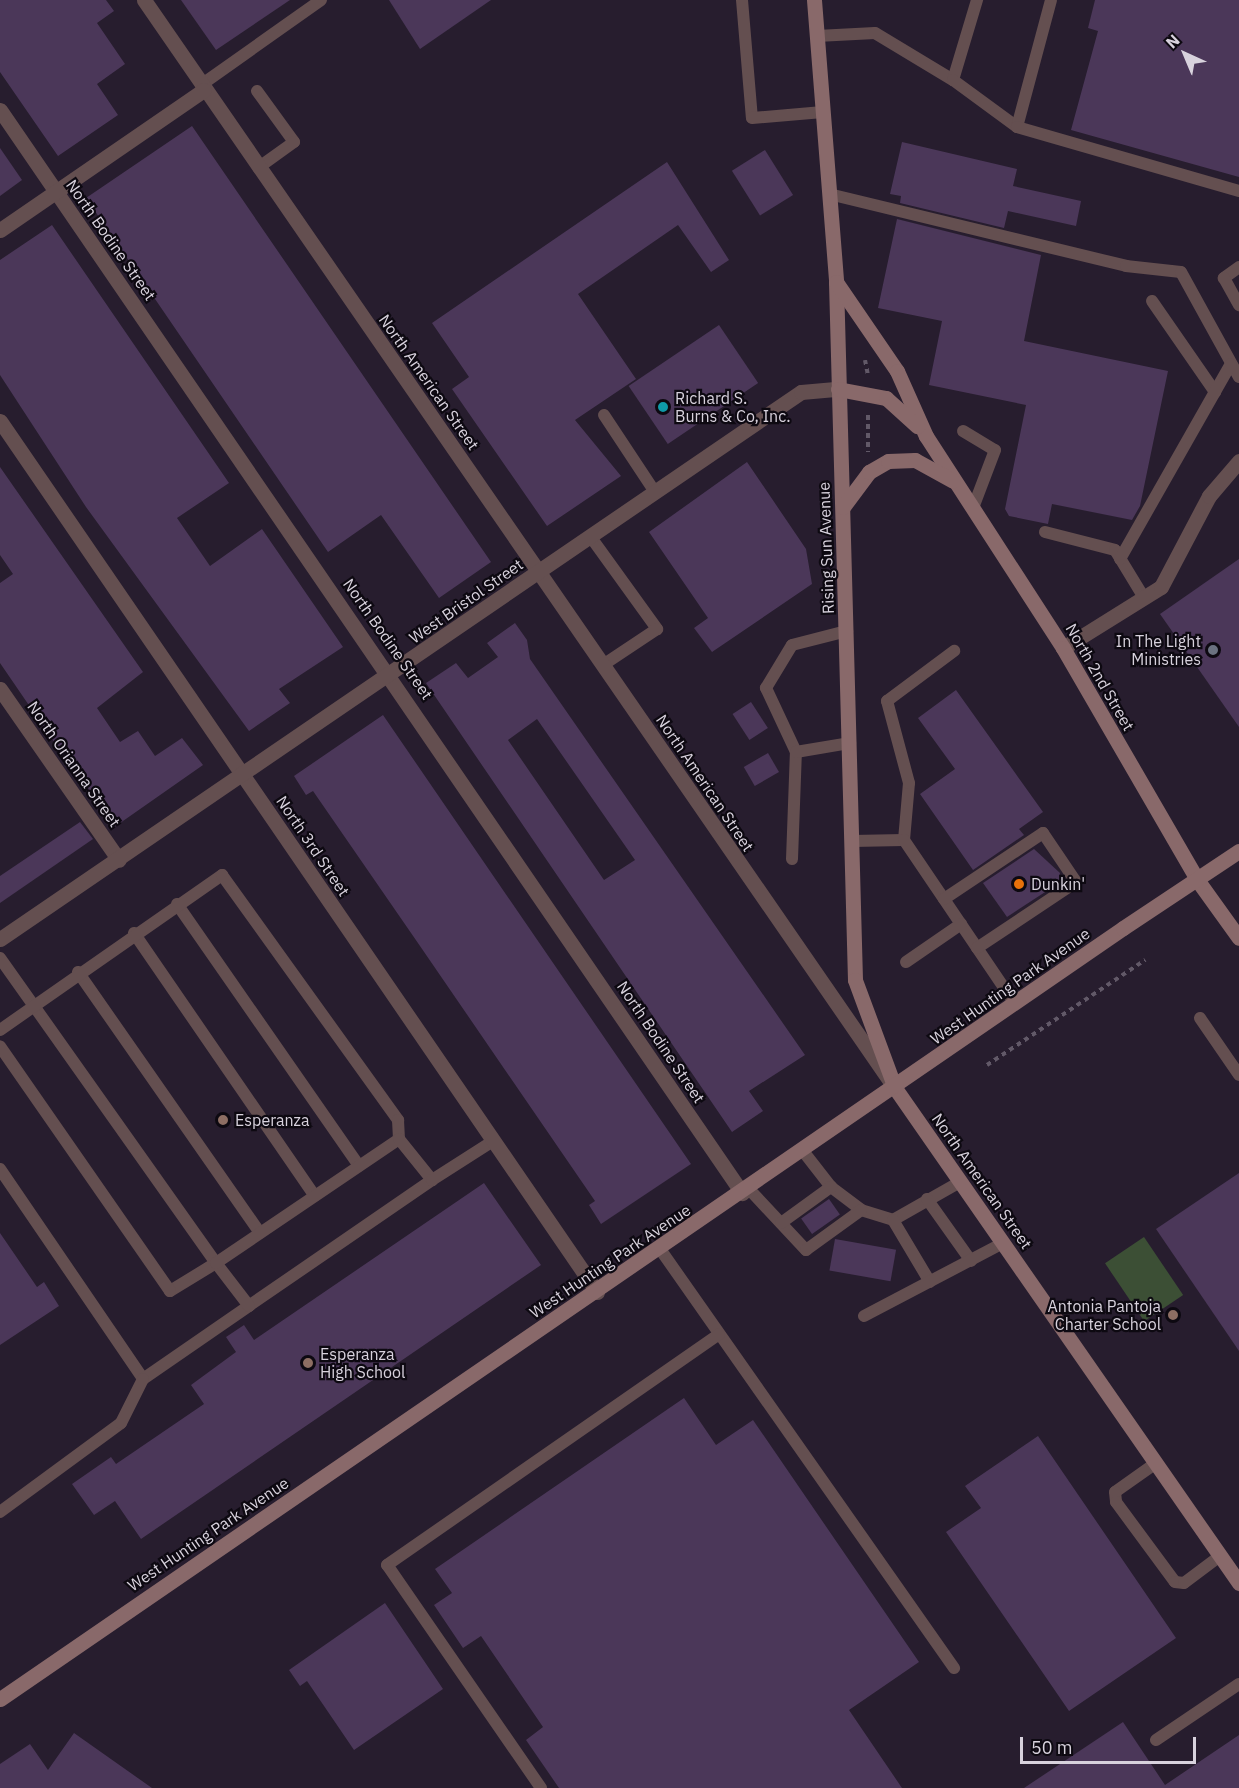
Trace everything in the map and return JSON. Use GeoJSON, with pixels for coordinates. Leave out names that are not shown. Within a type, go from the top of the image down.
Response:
{"type":"FeatureCollection","features":[{"type":"Feature","properties":{"kind":"street","name":"North American Street"},"geometry":{"type":"LineString","coordinates":[[144,0],[202,88],[539,571],[844,1022],[895,1088],[1239,1583]]}},
{"type":"Feature","properties":{"kind":"street","name":"Rising Sun Avenue"},"geometry":{"type":"LineString","coordinates":[[814,0],[836,282],[855,980],[895,1088]]}},
{"type":"Feature","properties":{"kind":"street"},"geometry":{"type":"LineString","coordinates":[[0,230],[202,88]]}},
{"type":"Feature","properties":{"kind":"street","name":"North Bodine Street"},"geometry":{"type":"LineString","coordinates":[[0,110],[745,1191]]}},
{"type":"Feature","properties":{"kind":"street","name":"North 2nd Street"},"geometry":{"type":"LineString","coordinates":[[836,282],[897,371],[926,436],[1063,648],[1198,881],[1239,938]]}},
{"type":"Feature","properties":{"kind":"street","name":"West Bristol Street"},"geometry":{"type":"LineString","coordinates":[[0,939],[119,860],[241,773],[392,676],[539,571],[801,392],[838,390]]}},
{"type":"Feature","properties":{"kind":"street","name":"North 2nd Street"},"geometry":{"type":"LineString","coordinates":[[838,390],[886,398],[926,436]]}},
{"type":"Feature","properties":{"kind":"street","name":"North 3rd Street"},"geometry":{"type":"LineString","coordinates":[[0,421],[597,1292]]}},
{"type":"Feature","properties":{"kind":"street"},"geometry":{"type":"LineString","coordinates":[[843,507],[869,472],[888,461],[915,460],[956,483]]}},
{"type":"Feature","properties":{"kind":"street"},"geometry":{"type":"LineString","coordinates":[[1063,648],[1143,596],[1161,587],[1209,496],[1239,461]]}},
{"type":"Feature","properties":{"kind":"street","name":"North Orianna Street"},"geometry":{"type":"LineString","coordinates":[[0,689],[119,860]]}},
{"type":"Feature","properties":{"kind":"street","name":"West Hunting Park Avenue"},"geometry":{"type":"LineString","coordinates":[[0,1699],[745,1191],[1123,928],[1239,851]]}},
{"type":"Feature","properties":{"kind":"lane"},"geometry":{"type":"LineString","coordinates":[[202,88],[321,0]]}},
{"type":"Feature","properties":{"kind":"lane"},"geometry":{"type":"LineString","coordinates":[[742,0],[752,118],[822,112]]}},
{"type":"Feature","properties":{"kind":"lane"},"geometry":{"type":"LineString","coordinates":[[953,80],[977,0]]}},
{"type":"Feature","properties":{"kind":"lane"},"geometry":{"type":"LineString","coordinates":[[1017,127],[1052,0]]}},
{"type":"Feature","properties":{"kind":"lane"},"geometry":{"type":"LineString","coordinates":[[817,36],[875,33],[953,80],[1017,127],[1239,191]]}},
{"type":"Feature","properties":{"kind":"lane"},"geometry":{"type":"LineString","coordinates":[[257,91],[294,142],[258,168]]}},
{"type":"Feature","properties":{"kind":"lane"},"geometry":{"type":"LineString","coordinates":[[829,194],[1126,266],[1181,272],[1239,377]]}},
{"type":"Feature","properties":{"kind":"lane"},"geometry":{"type":"LineString","coordinates":[[1239,267],[1224,278],[1239,305]]}},
{"type":"Feature","properties":{"kind":"lane"},"geometry":{"type":"LineString","coordinates":[[1152,301],[1215,392]]}},
{"type":"Feature","properties":{"kind":"lane"},"geometry":{"type":"LineString","coordinates":[[1120,559],[1231,364]]}},
{"type":"Feature","properties":{"kind":"lane"},"geometry":{"type":"LineString","coordinates":[[604,416],[655,492]]}},
{"type":"Feature","properties":{"kind":"lane"},"geometry":{"type":"LineString","coordinates":[[963,431],[995,450],[973,508]]}},
{"type":"Feature","properties":{"kind":"lane"},"geometry":{"type":"LineString","coordinates":[[1045,532],[1115,550],[1143,596]]}},
{"type":"Feature","properties":{"kind":"lane"},"geometry":{"type":"LineString","coordinates":[[590,536],[657,629],[603,665]]}},
{"type":"Feature","properties":{"kind":"lane"},"geometry":{"type":"LineString","coordinates":[[792,859],[796,752],[766,688],[792,645],[847,631]]}},
{"type":"Feature","properties":{"kind":"lane"},"geometry":{"type":"LineString","coordinates":[[954,651],[887,701],[909,783],[904,840],[1015,1004]]}},
{"type":"Feature","properties":{"kind":"lane"},"geometry":{"type":"LineString","coordinates":[[796,752],[850,742]]}},
{"type":"Feature","properties":{"kind":"lane"},"geometry":{"type":"LineString","coordinates":[[944,899],[1043,833],[1076,882],[977,948]]}},
{"type":"Feature","properties":{"kind":"lane"},"geometry":{"type":"LineString","coordinates":[[852,840],[904,840]]}},
{"type":"Feature","properties":{"kind":"lane"},"geometry":{"type":"LineString","coordinates":[[0,1030],[32,1003],[222,875],[398,1120],[399,1139],[432,1180]]}},
{"type":"Feature","properties":{"kind":"lane"},"geometry":{"type":"LineString","coordinates":[[177,904],[359,1166]]}},
{"type":"Feature","properties":{"kind":"lane"},"geometry":{"type":"LineString","coordinates":[[906,962],[961,924]]}},
{"type":"Feature","properties":{"kind":"lane"},"geometry":{"type":"LineString","coordinates":[[134,933],[315,1196]]}},
{"type":"Feature","properties":{"kind":"lane"},"geometry":{"type":"LineString","coordinates":[[0,958],[216,1263],[249,1306]]}},
{"type":"Feature","properties":{"kind":"lane"},"geometry":{"type":"LineString","coordinates":[[78,972],[260,1233]]}},
{"type":"Feature","properties":{"kind":"lane"},"geometry":{"type":"LineString","coordinates":[[1200,1018],[1239,1075]]}},
{"type":"Feature","properties":{"kind":"lane"},"geometry":{"type":"LineString","coordinates":[[0,1046],[170,1291],[216,1263],[399,1139]]}},
{"type":"Feature","properties":{"kind":"lane"},"geometry":{"type":"LineString","coordinates":[[0,1512],[121,1423],[143,1380],[432,1180],[494,1141]]}},
{"type":"Feature","properties":{"kind":"lane"},"geometry":{"type":"LineString","coordinates":[[803,1151],[831,1187],[861,1210],[893,1220],[930,1282]]}},
{"type":"Feature","properties":{"kind":"lane"},"geometry":{"type":"LineString","coordinates":[[0,1169],[143,1380]]}},
{"type":"Feature","properties":{"kind":"lane"},"geometry":{"type":"LineString","coordinates":[[893,1220],[960,1182]]}},
{"type":"Feature","properties":{"kind":"lane"},"geometry":{"type":"LineString","coordinates":[[780,1223],[831,1187]]}},
{"type":"Feature","properties":{"kind":"lane"},"geometry":{"type":"LineString","coordinates":[[745,1191],[806,1250],[861,1210]]}},
{"type":"Feature","properties":{"kind":"lane"},"geometry":{"type":"LineString","coordinates":[[927,1199],[971,1261]]}},
{"type":"Feature","properties":{"kind":"lane"},"geometry":{"type":"LineString","coordinates":[[864,1316],[1003,1243]]}},
{"type":"Feature","properties":{"kind":"lane"},"geometry":{"type":"LineString","coordinates":[[660,1249],[954,1668]]}},
{"type":"Feature","properties":{"kind":"lane"},"geometry":{"type":"LineString","coordinates":[[541,1788],[387,1565],[719,1334]]}},
{"type":"Feature","properties":{"kind":"lane"},"geometry":{"type":"LineString","coordinates":[[1155,1463],[1115,1492],[1116,1502],[1175,1582],[1184,1583],[1220,1556]]}},
{"type":"Feature","properties":{"kind":"lane"},"geometry":{"type":"LineString","coordinates":[[1156,1740],[1239,1684]]}},
{"type":"Feature","properties":{"kind":"path"},"geometry":{"type":"LineString","coordinates":[[865,357],[869,379]]}},
{"type":"Feature","properties":{"kind":"path"},"geometry":{"type":"LineString","coordinates":[[868,415],[866,424],[868,456]]}},
{"type":"Feature","properties":{"kind":"path"},"geometry":{"type":"LineString","coordinates":[[987,1065],[1145,960]]}},
{"type":"Feature","properties":{"kind":"green space"},"geometry":{"type":"Polygon","coordinates":[[[1144,1237],[1183,1295],[1144,1321],[1105,1263],[1144,1237]]]}},
{"type":"Feature","properties":{"kind":"building"},"geometry":{"type":"Polygon","coordinates":[[[0,0],[106,0],[114,11],[97,23],[125,64],[97,84],[118,115],[58,156],[0,72],[0,0]]]}},
{"type":"Feature","properties":{"kind":"building"},"geometry":{"type":"Polygon","coordinates":[[[181,0],[290,0],[216,50],[181,0]]]}},
{"type":"Feature","properties":{"kind":"building"},"geometry":{"type":"Polygon","coordinates":[[[389,0],[491,0],[420,49],[389,0]]]}},
{"type":"Feature","properties":{"kind":"building"},"geometry":{"type":"Polygon","coordinates":[[[1095,0],[1239,0],[1239,177],[1071,130],[1098,31],[1088,28],[1095,0]]]}},
{"type":"Feature","properties":{"kind":"building"},"geometry":{"type":"Polygon","coordinates":[[[192,126],[491,562],[439,598],[381,515],[328,552],[86,198],[192,126]]]}},
{"type":"Feature","properties":{"kind":"building"},"geometry":{"type":"Polygon","coordinates":[[[902,142],[1017,169],[1013,186],[1081,201],[1076,226],[1008,211],[1004,228],[900,203],[901,196],[890,194],[902,142]]]}},
{"type":"Feature","properties":{"kind":"building"},"geometry":{"type":"Polygon","coordinates":[[[0,148],[22,180],[0,196],[0,148]]]}},
{"type":"Feature","properties":{"kind":"building"},"geometry":{"type":"Polygon","coordinates":[[[765,150],[793,195],[760,216],[732,171],[765,150]]]}},
{"type":"Feature","properties":{"kind":"building"},"geometry":{"type":"Polygon","coordinates":[[[667,162],[729,260],[711,272],[678,225],[578,294],[636,379],[575,420],[621,476],[547,526],[452,389],[469,377],[432,323],[667,162]]]}},
{"type":"Feature","properties":{"kind":"building"},"geometry":{"type":"Polygon","coordinates":[[[897,219],[1041,255],[1024,341],[1168,371],[1140,506],[1132,520],[1052,504],[1048,524],[1009,516],[1005,509],[1026,405],[929,385],[942,321],[878,308],[897,219]]]}},
{"type":"Feature","properties":{"kind":"building"},"geometry":{"type":"Polygon","coordinates":[[[52,225],[229,483],[177,518],[210,566],[262,529],[343,647],[279,689],[290,703],[249,731],[86,507],[0,375],[0,260],[52,225]]]}},
{"type":"Feature","properties":{"kind":"building"},"geometry":{"type":"Polygon","coordinates":[[[719,325],[758,383],[668,444],[629,386],[719,325]]]}},
{"type":"Feature","properties":{"kind":"building"},"geometry":{"type":"Polygon","coordinates":[[[747,462],[806,549],[812,584],[712,652],[694,628],[708,618],[649,532],[747,462]]]}},
{"type":"Feature","properties":{"kind":"building"},"geometry":{"type":"Polygon","coordinates":[[[0,467],[143,672],[97,708],[120,742],[138,731],[155,756],[182,738],[203,765],[113,828],[0,663],[0,583],[13,574],[0,555],[0,467]]]}},
{"type":"Feature","properties":{"kind":"building","name":"In The Light Ministries"},"geometry":{"type":"Polygon","coordinates":[[[1239,559],[1239,727],[1160,614],[1239,559]]]}},
{"type":"Feature","properties":{"kind":"building"},"geometry":{"type":"Polygon","coordinates":[[[515,623],[527,640],[530,659],[805,1055],[749,1091],[763,1111],[732,1132],[426,683],[456,663],[468,678],[498,657],[487,643],[515,623]],[[537,719],[508,740],[604,880],[635,860],[537,719]]]}},
{"type":"Feature","properties":{"kind":"building"},"geometry":{"type":"Polygon","coordinates":[[[956,690],[1043,812],[1019,829],[1024,835],[973,870],[920,794],[955,769],[918,718],[956,690]]]}},
{"type":"Feature","properties":{"kind":"building"},"geometry":{"type":"Polygon","coordinates":[[[751,702],[768,728],[749,740],[733,714],[751,702]]]}},
{"type":"Feature","properties":{"kind":"building"},"geometry":{"type":"Polygon","coordinates":[[[383,715],[691,1164],[601,1224],[589,1205],[595,1201],[313,791],[306,795],[294,776],[383,715]]]}},
{"type":"Feature","properties":{"kind":"building"},"geometry":{"type":"Polygon","coordinates":[[[768,753],[779,772],[755,786],[744,767],[768,753]]]}},
{"type":"Feature","properties":{"kind":"building"},"geometry":{"type":"Polygon","coordinates":[[[80,822],[93,839],[0,903],[0,876],[80,822]]]}},
{"type":"Feature","properties":{"kind":"building"},"geometry":{"type":"Polygon","coordinates":[[[1034,849],[1060,873],[1059,883],[1007,917],[983,883],[1034,849]]]}},
{"type":"Feature","properties":{"kind":"building","name":"Antonia Pantoja Charter School"},"geometry":{"type":"Polygon","coordinates":[[[1239,1173],[1239,1351],[1156,1229],[1239,1173]]]}},
{"type":"Feature","properties":{"kind":"building","name":"Esperanza High School"},"geometry":{"type":"Polygon","coordinates":[[[484,1183],[541,1265],[141,1539],[115,1501],[94,1515],[72,1484],[111,1457],[116,1464],[204,1404],[191,1385],[236,1352],[226,1337],[244,1325],[254,1340],[484,1183]]]}},
{"type":"Feature","properties":{"kind":"building"},"geometry":{"type":"Polygon","coordinates":[[[829,1199],[840,1215],[812,1234],[801,1219],[829,1199]]]}},
{"type":"Feature","properties":{"kind":"building"},"geometry":{"type":"Polygon","coordinates":[[[0,1233],[37,1287],[44,1282],[59,1306],[0,1345],[0,1233]]]}},
{"type":"Feature","properties":{"kind":"building"},"geometry":{"type":"Polygon","coordinates":[[[835,1239],[896,1250],[891,1281],[829,1271],[835,1239]]]}},
{"type":"Feature","properties":{"kind":"building"},"geometry":{"type":"Polygon","coordinates":[[[684,1398],[716,1445],[753,1420],[919,1662],[849,1710],[902,1788],[559,1788],[526,1740],[543,1727],[481,1636],[463,1648],[434,1605],[452,1593],[435,1569],[684,1398]]]}},
{"type":"Feature","properties":{"kind":"building"},"geometry":{"type":"Polygon","coordinates":[[[1038,1436],[1176,1638],[1069,1711],[946,1532],[981,1508],[965,1486],[1038,1436]]]}},
{"type":"Feature","properties":{"kind":"building"},"geometry":{"type":"Polygon","coordinates":[[[385,1603],[443,1689],[354,1750],[307,1681],[300,1686],[289,1670],[385,1603]]]}},
{"type":"Feature","properties":{"kind":"building"},"geometry":{"type":"Polygon","coordinates":[[[1123,1722],[1165,1785],[1239,1735],[1239,1788],[1024,1788],[1123,1722]]]}},
{"type":"Feature","properties":{"kind":"building"},"geometry":{"type":"Polygon","coordinates":[[[74,1733],[152,1788],[0,1788],[0,1764],[30,1744],[48,1770],[74,1733]]]}},
{"type":"Feature","properties":{"kind":"place","name":"Richard S. Burns & Co, Inc."},"geometry":{"type":"Point","coordinates":[663,407]}},
{"type":"Feature","properties":{"kind":"place","name":"In The Light Ministries"},"geometry":{"type":"Point","coordinates":[1213,650]}},
{"type":"Feature","properties":{"kind":"place","name":"Dunkin'"},"geometry":{"type":"Point","coordinates":[1019,884]}},
{"type":"Feature","properties":{"kind":"place","name":"Esperanza"},"geometry":{"type":"Point","coordinates":[223,1120]}},
{"type":"Feature","properties":{"kind":"place","name":"Antonia Pantoja Charter School"},"geometry":{"type":"Point","coordinates":[1173,1315]}},
{"type":"Feature","properties":{"kind":"place","name":"Esperanza High School"},"geometry":{"type":"Point","coordinates":[308,1363]}}]}
